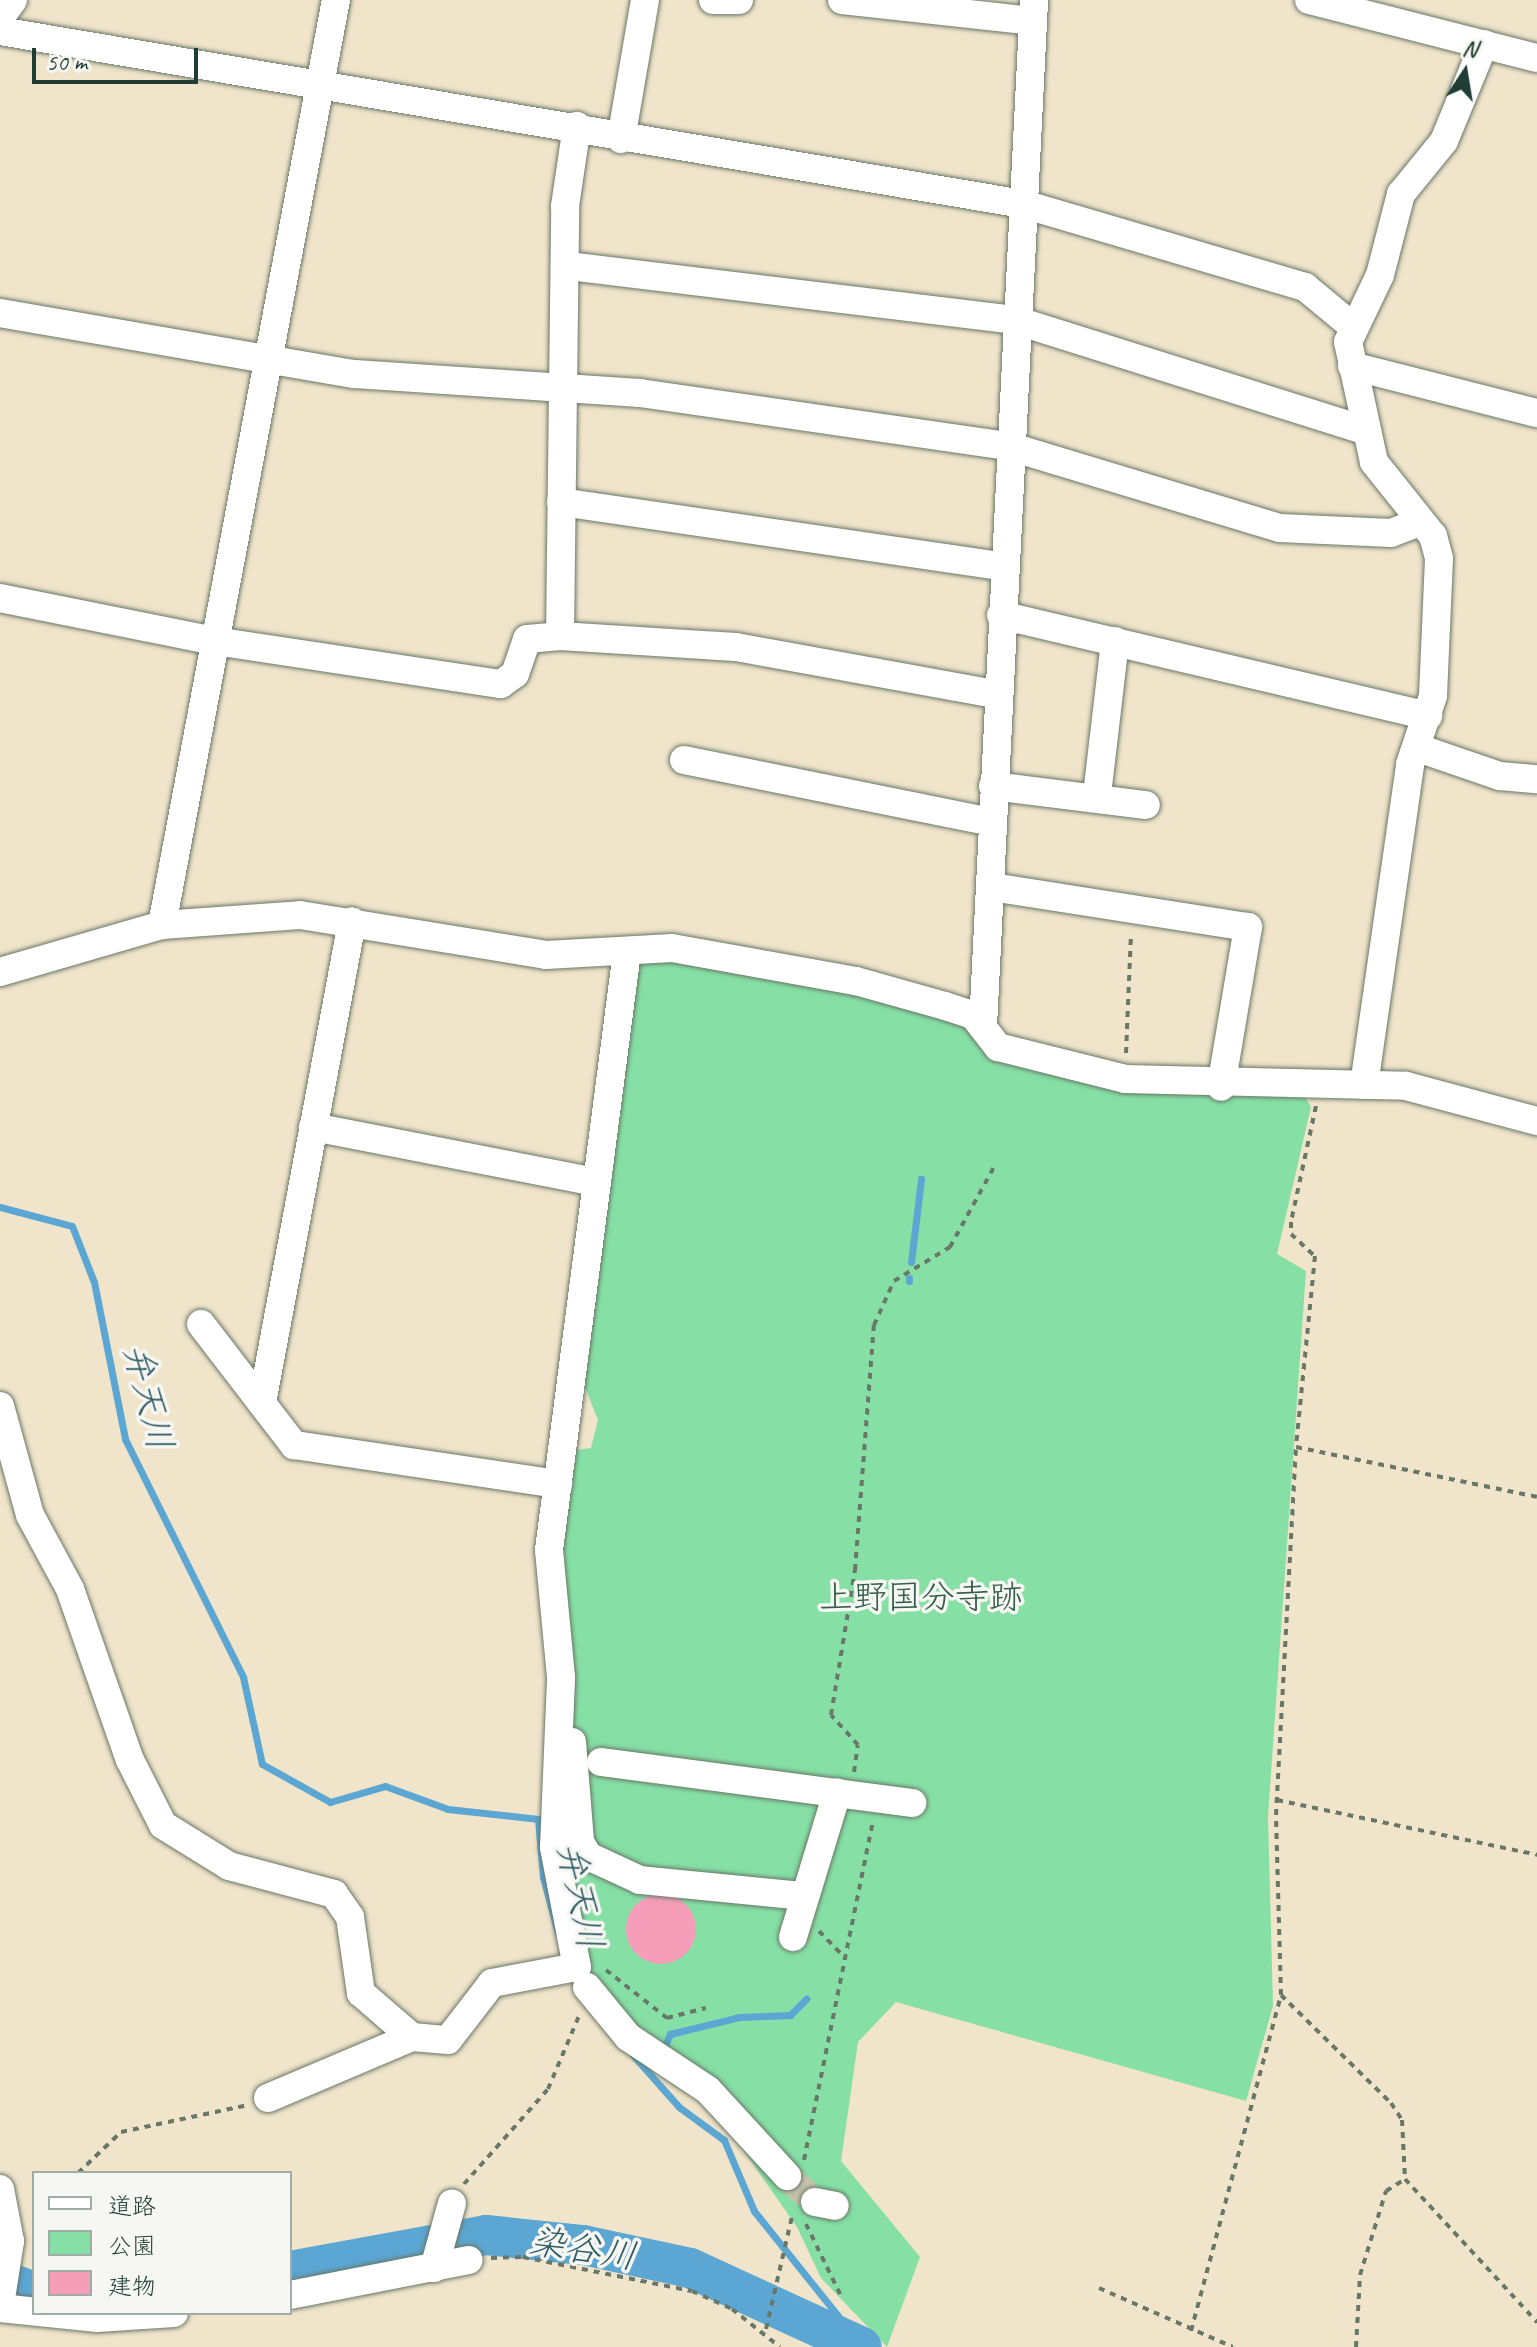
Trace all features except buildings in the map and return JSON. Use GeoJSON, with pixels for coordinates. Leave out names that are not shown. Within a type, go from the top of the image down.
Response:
{"type":"FeatureCollection","features":[{"type":"Feature","properties":{"kind":"street"},"geometry":{"type":"LineString","coordinates":[[162,925],[336,0]]}},
{"type":"Feature","properties":{"kind":"street"},"geometry":{"type":"LineString","coordinates":[[621,139],[645,0]]}},
{"type":"Feature","properties":{"kind":"street"},"geometry":{"type":"LineString","coordinates":[[713,0],[739,0]]}},
{"type":"Feature","properties":{"kind":"street"},"geometry":{"type":"LineString","coordinates":[[842,0],[1033,10],[995,694],[992,887],[983,1026]]}},
{"type":"Feature","properties":{"kind":"street"},"geometry":{"type":"LineString","coordinates":[[1309,0],[1387,7],[1484,44],[1537,58]]}},
{"type":"Feature","properties":{"kind":"street"},"geometry":{"type":"LineString","coordinates":[[5,11],[321,85],[577,126],[621,139],[1023,204],[1305,287],[1351,325]]}},
{"type":"Feature","properties":{"kind":"street"},"geometry":{"type":"LineString","coordinates":[[1364,1085],[1418,748],[1428,716],[1439,558],[1420,522],[1385,482],[1366,431],[1352,366],[1351,325],[1380,275],[1401,194],[1444,141],[1484,44]]}},
{"type":"Feature","properties":{"kind":"street"},"geometry":{"type":"LineString","coordinates":[[560,636],[569,266],[565,206],[577,126]]}},
{"type":"Feature","properties":{"kind":"street"},"geometry":{"type":"LineString","coordinates":[[569,266],[1015,320],[1366,431]]}},
{"type":"Feature","properties":{"kind":"street"},"geometry":{"type":"LineString","coordinates":[[0,313],[354,374],[565,386],[1008,446],[1280,528],[1391,533],[1420,522]]}},
{"type":"Feature","properties":{"kind":"street"},"geometry":{"type":"LineString","coordinates":[[1352,366],[1537,413]]}},
{"type":"Feature","properties":{"kind":"street"},"geometry":{"type":"LineString","coordinates":[[561,502],[1002,566]]}},
{"type":"Feature","properties":{"kind":"street"},"geometry":{"type":"LineString","coordinates":[[0,598],[215,641],[501,684],[515,674],[527,639],[560,636],[736,647],[995,694]]}},
{"type":"Feature","properties":{"kind":"street"},"geometry":{"type":"LineString","coordinates":[[1001,615],[1428,716]]}},
{"type":"Feature","properties":{"kind":"street"},"geometry":{"type":"LineString","coordinates":[[1097,795],[1115,641]]}},
{"type":"Feature","properties":{"kind":"street"},"geometry":{"type":"LineString","coordinates":[[1418,748],[1500,776],[1537,779]]}},
{"type":"Feature","properties":{"kind":"street"},"geometry":{"type":"LineString","coordinates":[[684,760],[991,822]]}},
{"type":"Feature","properties":{"kind":"street"},"geometry":{"type":"LineString","coordinates":[[993,786],[1097,795],[1146,805]]}},
{"type":"Feature","properties":{"kind":"street"},"geometry":{"type":"LineString","coordinates":[[992,887],[1248,927],[1221,1087]]}},
{"type":"Feature","properties":{"kind":"street"},"geometry":{"type":"LineString","coordinates":[[0,972],[162,925],[300,915],[352,921],[546,955],[672,948],[856,981],[973,1015],[998,1047],[1125,1079],[1221,1087],[1321,1084],[1406,1086],[1537,1121]]}},
{"type":"Feature","properties":{"kind":"street"},"geometry":{"type":"LineString","coordinates":[[262,1403],[352,921]]}},
{"type":"Feature","properties":{"kind":"street"},"geometry":{"type":"LineString","coordinates":[[627,952],[595,1182],[549,1567],[561,1709],[554,1847],[582,1985],[628,2037],[708,2090],[794,2174]]}},
{"type":"Feature","properties":{"kind":"street"},"geometry":{"type":"LineString","coordinates":[[313,1127],[595,1182]]}},
{"type":"Feature","properties":{"kind":"street"},"geometry":{"type":"LineString","coordinates":[[201,1324],[294,1445],[558,1484]]}},
{"type":"Feature","properties":{"kind":"street"},"geometry":{"type":"LineString","coordinates":[[0,1406],[30,1515],[70,1589],[130,1760],[163,1825],[229,1866],[334,1894],[350,1917],[361,1993],[412,2037]]}},
{"type":"Feature","properties":{"kind":"street"},"geometry":{"type":"LineString","coordinates":[[561,1709],[571,1721],[580,1842],[588,1856],[640,1880],[799,1915],[855,1795]]}},
{"type":"Feature","properties":{"kind":"street"},"geometry":{"type":"LineString","coordinates":[[601,1762],[912,1803]]}},
{"type":"Feature","properties":{"kind":"street"},"geometry":{"type":"LineString","coordinates":[[268,2098],[412,2037],[448,2040],[492,1983],[582,1985]]}},
{"type":"Feature","properties":{"kind":"street"},"geometry":{"type":"LineString","coordinates":[[0,2189],[10,2241],[1,2302],[32,2307]]}},
{"type":"Feature","properties":{"kind":"street"},"geometry":{"type":"LineString","coordinates":[[434,2262],[451,2207]]}},
{"type":"Feature","properties":{"kind":"street"},"geometry":{"type":"LineString","coordinates":[[292,2295],[434,2262],[469,2260]]}},
{"type":"Feature","properties":{"kind":"street"},"geometry":{"type":"LineString","coordinates":[[79,2315],[97,2318],[143,2315]]}},
{"type":"Feature","properties":{"kind":"path"},"geometry":{"type":"LineString","coordinates":[[1125,1079],[1133,908]]}},
{"type":"Feature","properties":{"kind":"path"},"geometry":{"type":"LineString","coordinates":[[1191,2331],[1281,1995],[1277,1800],[1296,1447],[1315,1256],[1291,1234],[1291,1222],[1321,1084]]}},
{"type":"Feature","properties":{"kind":"path"},"geometry":{"type":"LineString","coordinates":[[794,2174],[845,1958],[858,1745],[831,1715],[855,1570],[874,1325],[894,1281],[950,1247],[995,1165]]}},
{"type":"Feature","properties":{"kind":"path"},"geometry":{"type":"LineString","coordinates":[[1296,1447],[1537,1497]]}},
{"type":"Feature","properties":{"kind":"path"},"geometry":{"type":"LineString","coordinates":[[1277,1800],[1537,1855]]}},
{"type":"Feature","properties":{"kind":"path"},"geometry":{"type":"LineString","coordinates":[[799,1915],[845,1958]]}},
{"type":"Feature","properties":{"kind":"path"},"geometry":{"type":"LineString","coordinates":[[451,2207],[548,2089],[587,1961],[609,1971],[667,2018],[706,2008]]}},
{"type":"Feature","properties":{"kind":"path"},"geometry":{"type":"LineString","coordinates":[[1281,1995],[1391,2103],[1402,2120],[1405,2179],[1537,2322]]}},
{"type":"Feature","properties":{"kind":"path"},"geometry":{"type":"LineString","coordinates":[[80,2171],[121,2132],[268,2098]]}},
{"type":"Feature","properties":{"kind":"path"},"geometry":{"type":"LineString","coordinates":[[1356,2347],[1360,2275],[1386,2191],[1405,2179]]}},
{"type":"Feature","properties":{"kind":"path"},"geometry":{"type":"LineString","coordinates":[[766,2329],[790,2225],[810,2206],[841,2296]]}},
{"type":"Feature","properties":{"kind":"path"},"geometry":{"type":"LineString","coordinates":[[469,2260],[523,2257],[652,2280],[732,2309],[780,2347]]}},
{"type":"Feature","properties":{"kind":"path"},"geometry":{"type":"LineString","coordinates":[[1099,2288],[1233,2347]]}},
{"type":"Feature","properties":{"kind":"green space","name":"上野国分寺跡"},"geometry":{"type":"Polygon","coordinates":[[[649,954],[854,988],[962,1025],[979,1043],[1305,1097],[1311,1107],[1277,1254],[1306,1271],[1268,1817],[1273,2006],[1246,2101],[896,2002],[858,2042],[841,2161],[920,2257],[887,2347],[821,2278],[797,2227],[720,2117],[590,1997],[563,1877],[557,1599],[569,1451],[591,1448],[598,1420],[583,1382],[636,961],[649,954]]]}},
{"type":"Feature","properties":{"kind":"waterway"},"geometry":{"type":"LineString","coordinates":[[911,1262],[921,1179]]}},
{"type":"Feature","properties":{"kind":"waterway","name":"弁天川"},"geometry":{"type":"LineString","coordinates":[[0,1207],[72,1226],[94,1282],[125,1439],[243,1677],[262,1764],[330,1802],[385,1786],[448,1809],[538,1819],[543,1877],[558,1933]]}},
{"type":"Feature","properties":{"kind":"waterway"},"geometry":{"type":"LineString","coordinates":[[662,2052],[670,2034],[739,2017],[790,2015],[806,1999]]}},
{"type":"Feature","properties":{"kind":"waterway","name":"弁天川"},"geometry":{"type":"LineString","coordinates":[[632,2054],[679,2107],[724,2140],[754,2211],[858,2341]]}},
{"type":"Feature","properties":{"kind":"waterway","name":"染谷川"},"geometry":{"type":"LineString","coordinates":[[292,2271],[486,2235],[583,2245],[690,2268],[862,2347]]}},
{"type":"Feature","properties":{"kind":"waterway","name":"染谷川"},"geometry":{"type":"LineString","coordinates":[[0,2279],[32,2291]]}},
{"type":"Feature","properties":{"kind":"tunnel"},"geometry":{"type":"LineString","coordinates":[[787,2176],[815,2202]]}}]}
